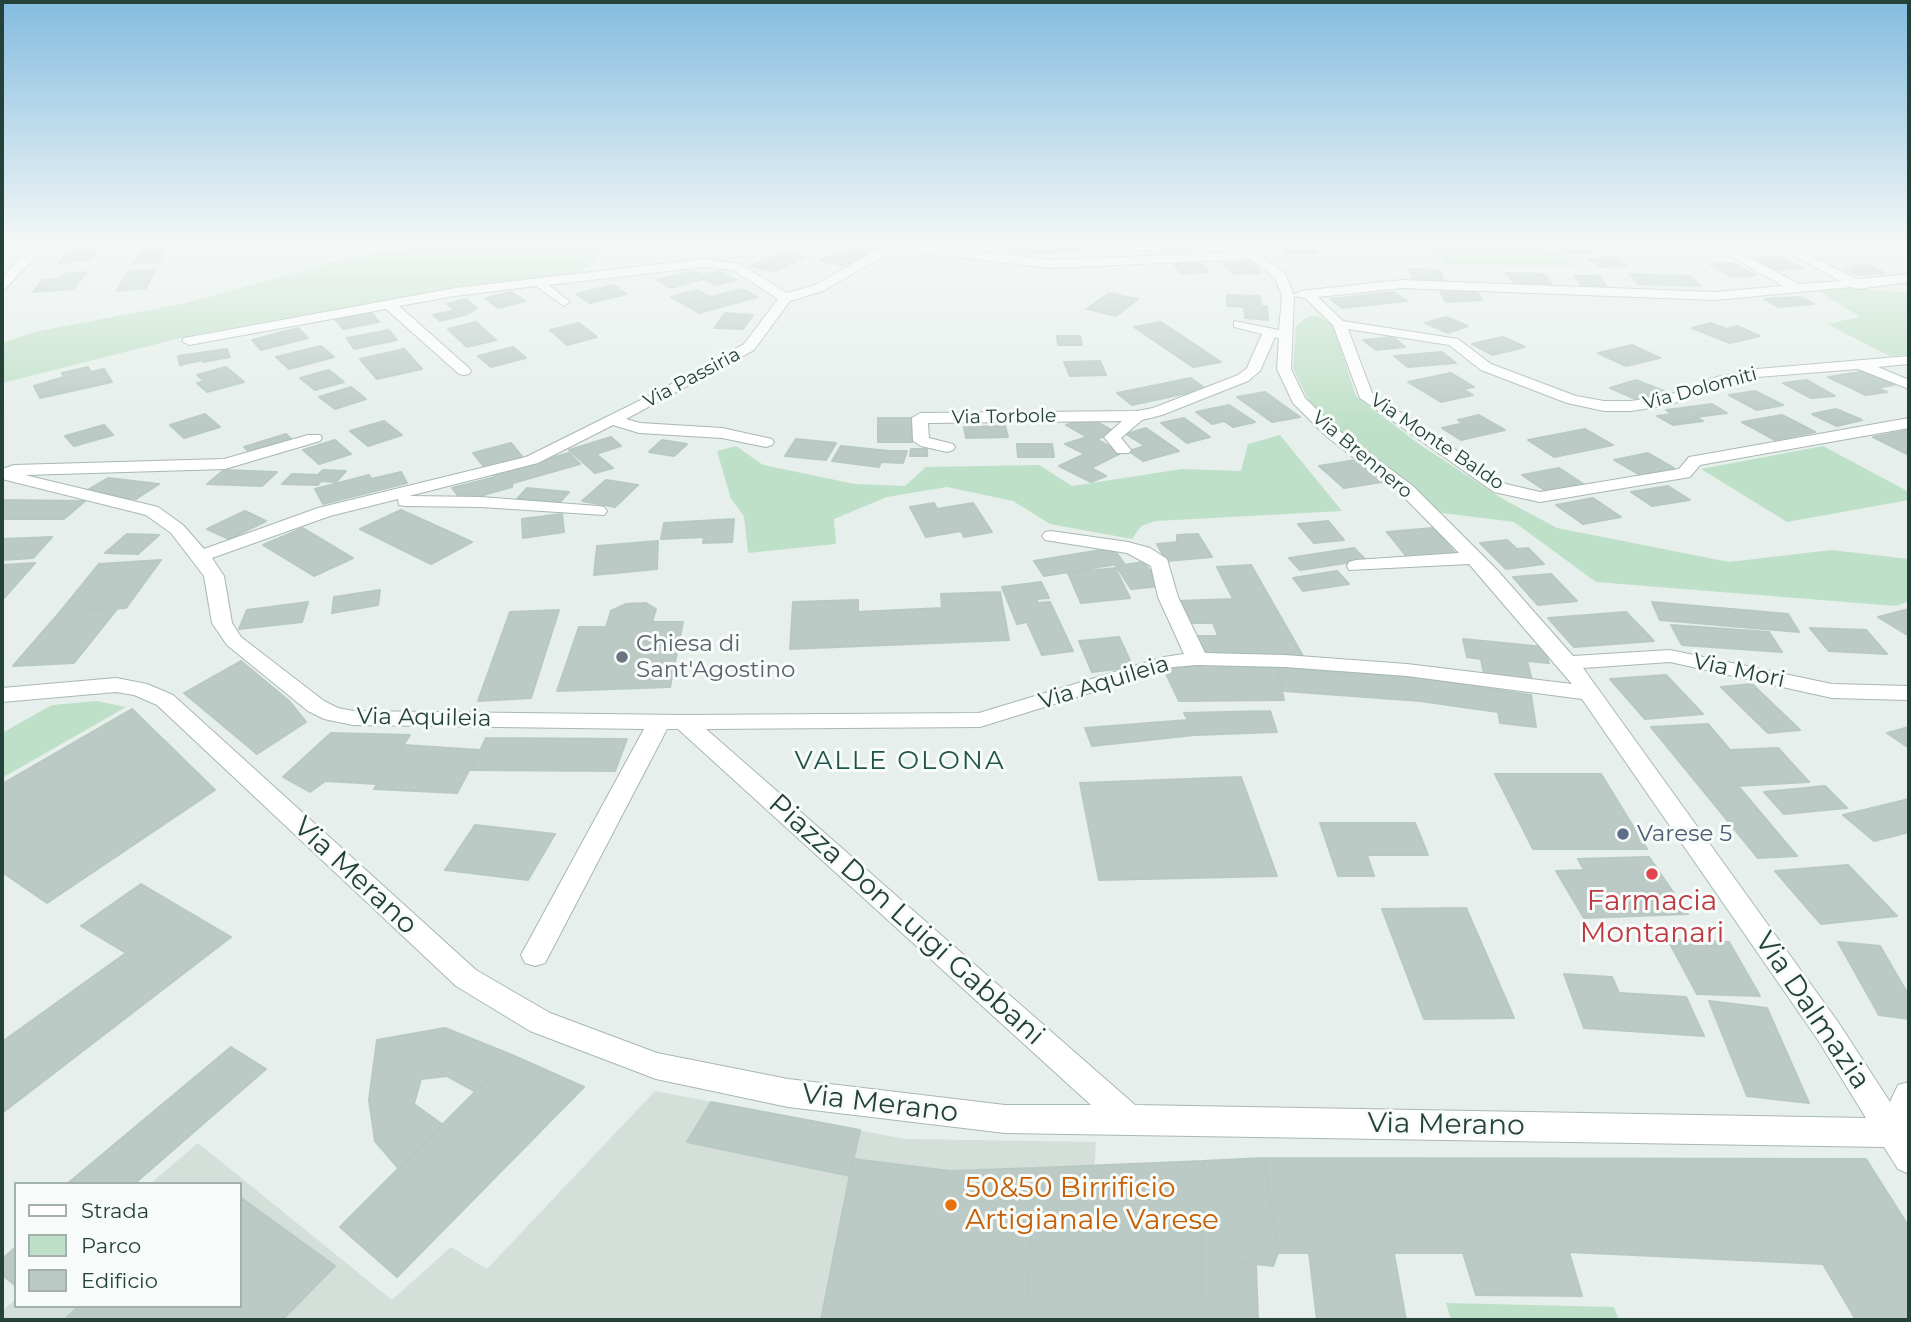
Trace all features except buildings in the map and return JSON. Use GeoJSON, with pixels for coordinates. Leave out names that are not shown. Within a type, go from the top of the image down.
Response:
{"type":"FeatureCollection","features":[{"type":"Feature","properties":{"kind":"street"},"geometry":{"type":"LineString","coordinates":[[189,341],[398,303]]}},
{"type":"Feature","properties":{"kind":"street","name":"Via Passiria"},"geometry":{"type":"LineString","coordinates":[[201,556],[324,512],[515,466],[612,420],[749,347],[782,303]]}},
{"type":"Feature","properties":{"kind":"street","name":"Via Brennero"},"geometry":{"type":"LineString","coordinates":[[1286,303],[1277,334],[1284,369],[1298,400],[1332,433],[1407,490],[1474,558],[1568,663],[1591,693]]}},
{"type":"Feature","properties":{"kind":"street"},"geometry":{"type":"LineString","coordinates":[[1317,303],[1339,324]]}},
{"type":"Feature","properties":{"kind":"street"},"geometry":{"type":"LineString","coordinates":[[389,304],[464,371]]}},
{"type":"Feature","properties":{"kind":"street"},"geometry":{"type":"LineString","coordinates":[[1239,324],[1277,334]]}},
{"type":"Feature","properties":{"kind":"street","name":"Via Dolomiti"},"geometry":{"type":"LineString","coordinates":[[1339,324],[1453,342],[1486,367],[1572,400],[1604,406],[1631,406],[1669,400],[1722,380],[1758,373],[1909,360]]}},
{"type":"Feature","properties":{"kind":"street","name":"Via Monte Baldo"},"geometry":{"type":"LineString","coordinates":[[1339,324],[1365,395],[1500,488],[1540,497],[1684,473],[1695,461],[1909,423]]}},
{"type":"Feature","properties":{"kind":"street","name":"Via Torbole"},"geometry":{"type":"LineString","coordinates":[[947,447],[921,441],[920,418],[1138,416],[1157,412],[1243,378],[1253,371],[1277,334]]}},
{"type":"Feature","properties":{"kind":"street"},"geometry":{"type":"LineString","coordinates":[[1862,366],[1909,385]]}},
{"type":"Feature","properties":{"kind":"street","name":"Via Torbole"},"geometry":{"type":"LineString","coordinates":[[1123,450],[1112,437],[1138,416]]}},
{"type":"Feature","properties":{"kind":"street","name":"Via Passiria"},"geometry":{"type":"LineString","coordinates":[[612,420],[639,428],[722,433],[766,442]]}},
{"type":"Feature","properties":{"kind":"street","name":"Via Aquileia"},"geometry":{"type":"LineString","coordinates":[[2,473],[225,464],[314,438]]}},
{"type":"Feature","properties":{"kind":"street","name":"Via Aquileia"},"geometry":{"type":"LineString","coordinates":[[2,473],[152,511],[177,529],[201,556],[214,576],[222,623],[234,641],[316,706],[353,718],[671,722],[980,720],[1171,661],[1197,659],[1285,661],[1407,670],[1591,693]]}},
{"type":"Feature","properties":{"kind":"street","name":"Via Passiria"},"geometry":{"type":"LineString","coordinates":[[374,500],[481,502],[598,511]]}},
{"type":"Feature","properties":{"kind":"street"},"geometry":{"type":"LineString","coordinates":[[1051,536],[1128,548],[1143,552],[1160,563],[1168,597],[1197,659]]}},
{"type":"Feature","properties":{"kind":"street"},"geometry":{"type":"LineString","coordinates":[[1356,566],[1474,558]]}},
{"type":"Feature","properties":{"kind":"street","name":"Via Mori"},"geometry":{"type":"LineString","coordinates":[[1568,663],[1670,656],[1832,691],[1909,693]]}},
{"type":"Feature","properties":{"kind":"street","name":"Via Merano"},"geometry":{"type":"LineString","coordinates":[[2,695],[116,685],[139,689],[165,700],[466,978],[540,1022],[656,1066],[788,1093],[1005,1119],[1128,1119],[1901,1146]]}},
{"type":"Feature","properties":{"kind":"street","name":"Via Dalmazia"},"geometry":{"type":"LineString","coordinates":[[1591,693],[1820,1020],[1901,1146]]}},
{"type":"Feature","properties":{"kind":"street"},"geometry":{"type":"LineString","coordinates":[[536,956],[671,722]]}},
{"type":"Feature","properties":{"kind":"street","name":"Piazza Don Luigi Gabbani"},"geometry":{"type":"LineString","coordinates":[[671,722],[1128,1119]]}},
{"type":"Feature","properties":{"kind":"street"},"geometry":{"type":"LineString","coordinates":[[1901,1146],[1909,1095]]}},
{"type":"Feature","properties":{"kind":"shaded area"},"geometry":{"type":"Polygon","coordinates":[[[655,1091],[905,1139],[1096,1142],[1084,1320],[2,1320],[2,1311],[14,1301],[14,1308],[242,1308],[242,1182],[152,1182],[198,1143],[392,1300],[451,1247],[487,1269],[655,1091]]]}},
{"type":"Feature","properties":{"kind":"green space"},"geometry":{"type":"Polygon","coordinates":[[[186,303],[372,303],[193,335],[2,383],[2,343],[34,332],[186,303]]]}},
{"type":"Feature","properties":{"kind":"green space"},"geometry":{"type":"Polygon","coordinates":[[[1837,303],[1909,303],[1909,355],[1889,356],[1827,324],[1860,317],[1837,303]]]}},
{"type":"Feature","properties":{"kind":"green space"},"geometry":{"type":"Polygon","coordinates":[[[1309,316],[1319,316],[1333,325],[1356,396],[1419,444],[1503,499],[1557,528],[1729,562],[1831,550],[1909,559],[1909,601],[1896,606],[1596,582],[1514,522],[1442,513],[1342,434],[1309,401],[1293,368],[1296,326],[1309,316]]]}},
{"type":"Feature","properties":{"kind":"green space"},"geometry":{"type":"Polygon","coordinates":[[[1280,435],[1342,511],[1156,521],[1141,526],[1132,539],[1050,524],[1013,501],[947,487],[887,497],[834,519],[836,544],[748,553],[744,516],[731,499],[717,451],[736,446],[763,465],[855,484],[905,486],[926,467],[1039,465],[1072,486],[1182,469],[1241,471],[1248,444],[1280,435]]]}},
{"type":"Feature","properties":{"kind":"green space"},"geometry":{"type":"Polygon","coordinates":[[[1823,446],[1909,492],[1909,500],[1787,522],[1701,469],[1823,446]]]}},
{"type":"Feature","properties":{"kind":"green space"},"geometry":{"type":"Polygon","coordinates":[[[97,701],[126,707],[2,778],[2,733],[52,705],[97,701]]]}},
{"type":"Feature","properties":{"kind":"green space"},"geometry":{"type":"Polygon","coordinates":[[[1446,1303],[1614,1307],[1619,1320],[1451,1320],[1446,1303]]]}},
{"type":"Feature","properties":{"kind":"place","name":"Chiesa di Sant'Agostino"},"geometry":{"type":"Point","coordinates":[622,657]}},
{"type":"Feature","properties":{"kind":"place","name":"Varese 5"},"geometry":{"type":"Point","coordinates":[1623,834]}},
{"type":"Feature","properties":{"kind":"place","name":"Farmacia Montanari"},"geometry":{"type":"Point","coordinates":[1652,874]}},
{"type":"Feature","properties":{"kind":"place","name":"50&50 Birrificio Artigianale Varese"},"geometry":{"type":"Point","coordinates":[951,1205]}},
{"type":"Feature","properties":{"kind":"district","name":"VALLE OLONA"},"geometry":{"type":"Point","coordinates":[900,761]}}]}
